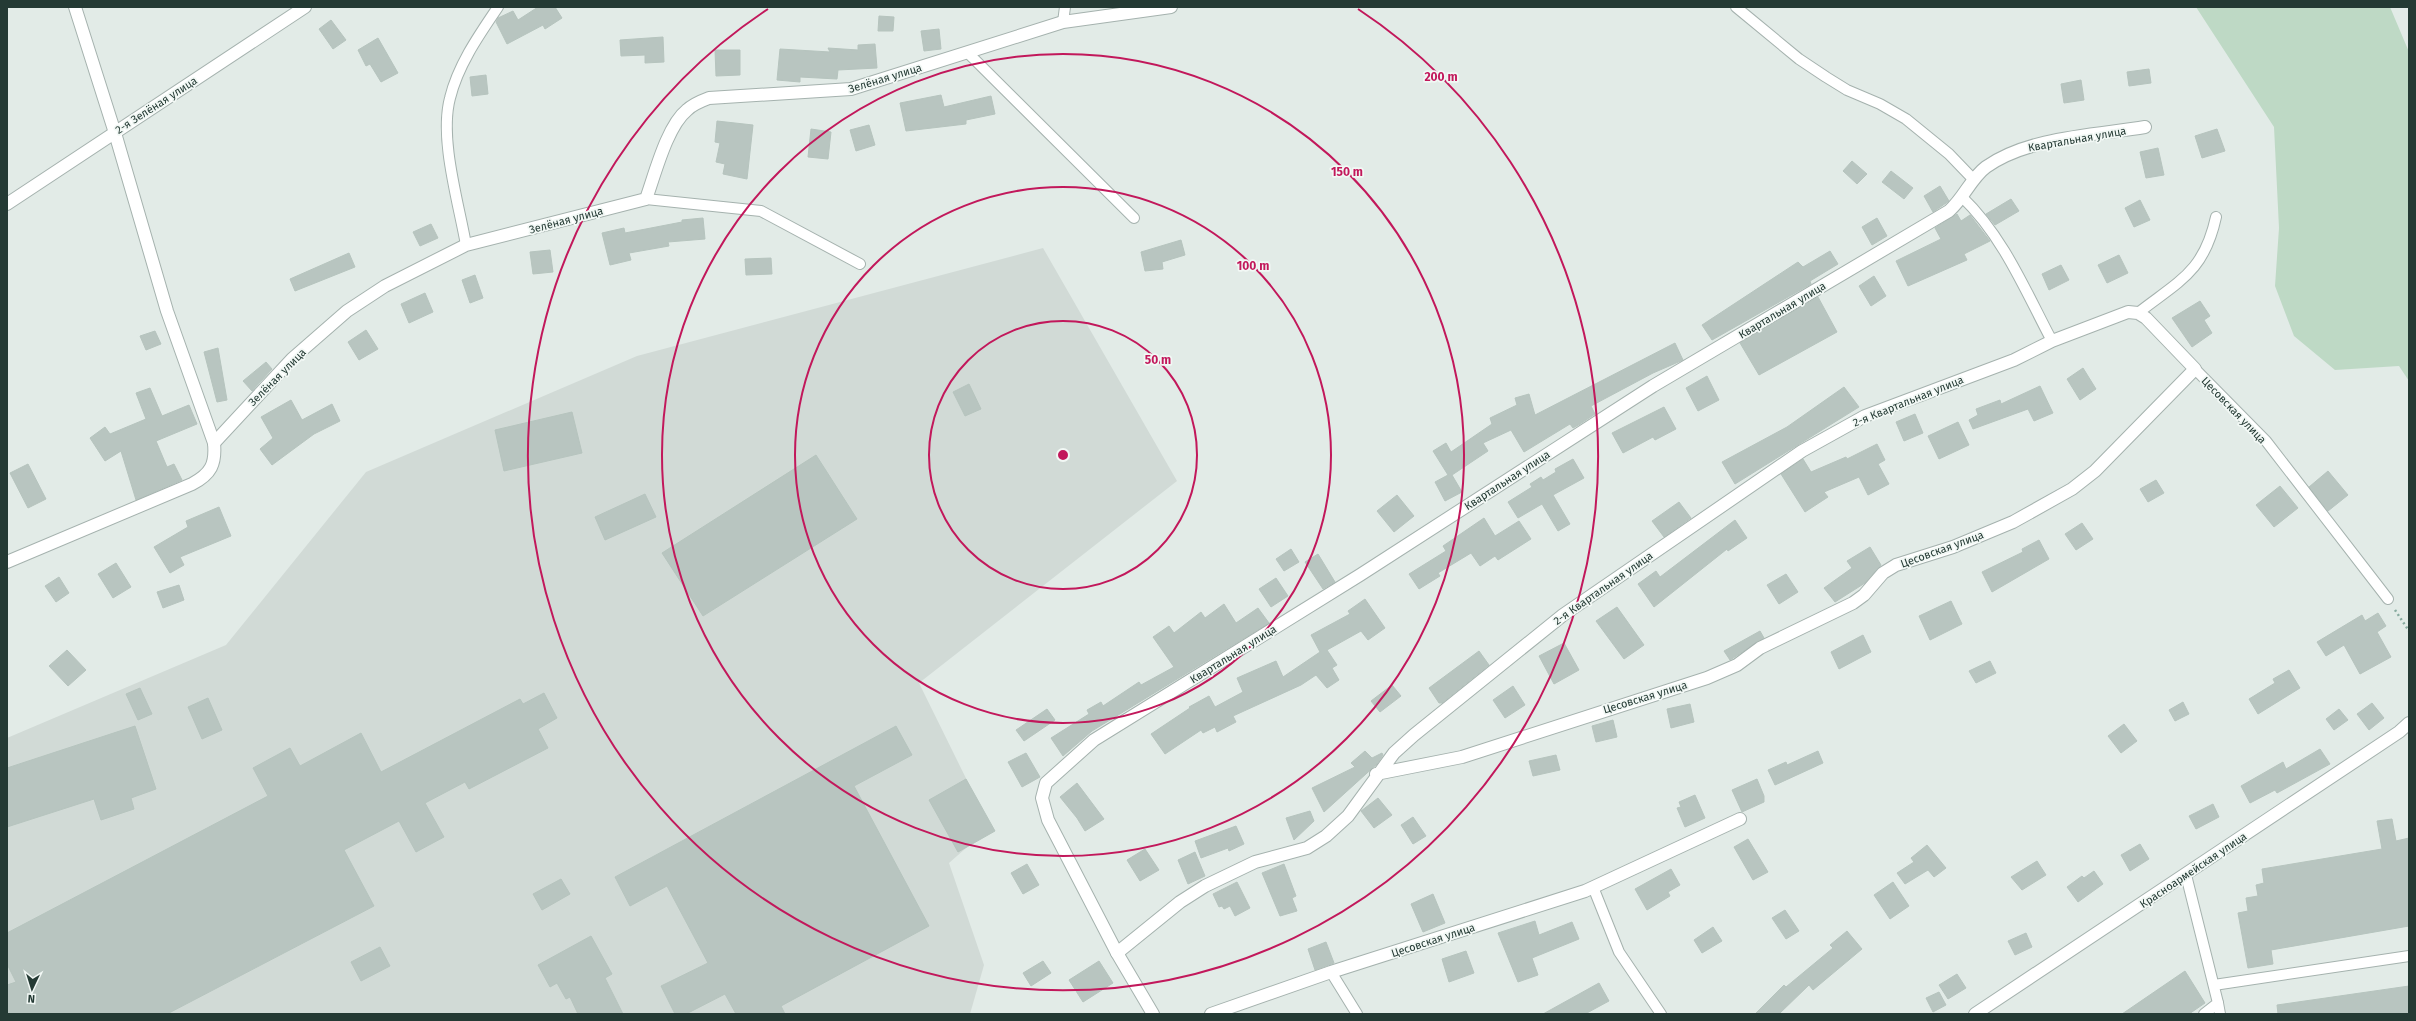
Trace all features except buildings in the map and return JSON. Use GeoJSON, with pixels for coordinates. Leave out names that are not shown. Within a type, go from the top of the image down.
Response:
{"type":"FeatureCollection","features":[{"type":"Feature","properties":{"kind":"street"},"geometry":{"type":"LineString","coordinates":[[7,562],[202,479],[214,465],[215,457],[214,443],[167,311],[115,132],[75,7]]}},
{"type":"Feature","properties":{"kind":"street","name":"2-я Зелёная улица"},"geometry":{"type":"LineString","coordinates":[[7,204],[306,7]]}},
{"type":"Feature","properties":{"kind":"street","name":"Зелёная улица"},"geometry":{"type":"LineString","coordinates":[[214,443],[292,359],[347,312],[385,286],[466,246],[646,199],[670,134],[681,116],[697,103],[709,98],[851,89],[1063,22],[1170,7]]}},
{"type":"Feature","properties":{"kind":"street","name":"Квартальная улица"},"geometry":{"type":"LineString","coordinates":[[1117,953],[1048,820],[1042,798],[1046,782],[1094,740],[1360,575],[1653,386],[1949,211],[1985,168],[1998,160],[2026,147],[2145,127]]}},
{"type":"Feature","properties":{"kind":"street"},"geometry":{"type":"LineString","coordinates":[[2138,313],[2157,327],[2195,369]]}},
{"type":"Feature","properties":{"kind":"street","name":"2-я Квартальная улица"},"geometry":{"type":"LineString","coordinates":[[1117,953],[1180,902],[1205,886],[1255,862],[1307,848],[1326,836],[1348,816],[1376,774],[1403,745],[1562,615],[1802,451],[1865,416],[2014,360],[2052,341],[2119,315],[2138,313]]}},
{"type":"Feature","properties":{"kind":"street","name":"Цесовская улица"},"geometry":{"type":"LineString","coordinates":[[1376,774],[1462,757],[1708,678],[1738,665],[1760,648],[1852,603],[1864,595],[1883,573],[1896,566],[1953,547],[2008,525],[2072,489],[2095,471],[2195,369]]}},
{"type":"Feature","properties":{"kind":"street","name":"Красноармейская улица"},"geometry":{"type":"LineString","coordinates":[[1975,1014],[2186,875],[2409,723]]}},
{"type":"Feature","properties":{"kind":"street","name":"Цесовская улица"},"geometry":{"type":"LineString","coordinates":[[1211,1014],[1331,972],[1593,887],[1740,819]]}},
{"type":"Feature","properties":{"kind":"street"},"geometry":{"type":"LineString","coordinates":[[1117,953],[1153,1014]]}},
{"type":"Feature","properties":{"kind":"lane"},"geometry":{"type":"LineString","coordinates":[[466,246],[450,160],[447,112],[458,74],[498,7]]}},
{"type":"Feature","properties":{"kind":"lane"},"geometry":{"type":"LineString","coordinates":[[1063,22],[1065,7]]}},
{"type":"Feature","properties":{"kind":"lane"},"geometry":{"type":"LineString","coordinates":[[1736,7],[1799,59],[1826,77],[1847,90],[1880,104],[1906,119],[1949,154],[1974,180]]}},
{"type":"Feature","properties":{"kind":"lane"},"geometry":{"type":"LineString","coordinates":[[967,52],[1134,218]]}},
{"type":"Feature","properties":{"kind":"lane"},"geometry":{"type":"LineString","coordinates":[[1962,197],[1973,207],[2007,255],[2052,341]]}},
{"type":"Feature","properties":{"kind":"lane"},"geometry":{"type":"LineString","coordinates":[[646,199],[761,211],[860,264]]}},
{"type":"Feature","properties":{"kind":"lane"},"geometry":{"type":"LineString","coordinates":[[2138,313],[2194,269],[2208,248],[2216,217]]}},
{"type":"Feature","properties":{"kind":"lane","name":"Цесовская улица"},"geometry":{"type":"LineString","coordinates":[[2195,369],[2266,441],[2388,599]]}},
{"type":"Feature","properties":{"kind":"lane"},"geometry":{"type":"LineString","coordinates":[[2186,875],[2220,1014]]}},
{"type":"Feature","properties":{"kind":"lane"},"geometry":{"type":"LineString","coordinates":[[1593,887],[1619,952],[1661,1014]]}},
{"type":"Feature","properties":{"kind":"lane"},"geometry":{"type":"LineString","coordinates":[[2214,985],[2409,956]]}},
{"type":"Feature","properties":{"kind":"lane"},"geometry":{"type":"LineString","coordinates":[[1331,972],[1357,1014]]}},
{"type":"Feature","properties":{"kind":"lane"},"geometry":{"type":"LineString","coordinates":[[2204,1014],[2218,1003]]}},
{"type":"Feature","properties":{"kind":"path"},"geometry":{"type":"LineString","coordinates":[[2388,599],[2409,631]]}},
{"type":"Feature","properties":{"kind":"shaded area"},"geometry":{"type":"Polygon","coordinates":[[[1043,248],[1177,481],[919,683],[990,827],[949,863],[984,965],[970,1014],[7,1014],[7,738],[226,645],[366,472],[637,356],[1043,248]]]}},
{"type":"Feature","properties":{"kind":"green space"},"geometry":{"type":"Polygon","coordinates":[[[2196,7],[2390,7],[2409,52],[2409,381],[2399,366],[2335,370],[2294,336],[2275,286],[2279,228],[2274,127],[2196,7]]]}}]}
